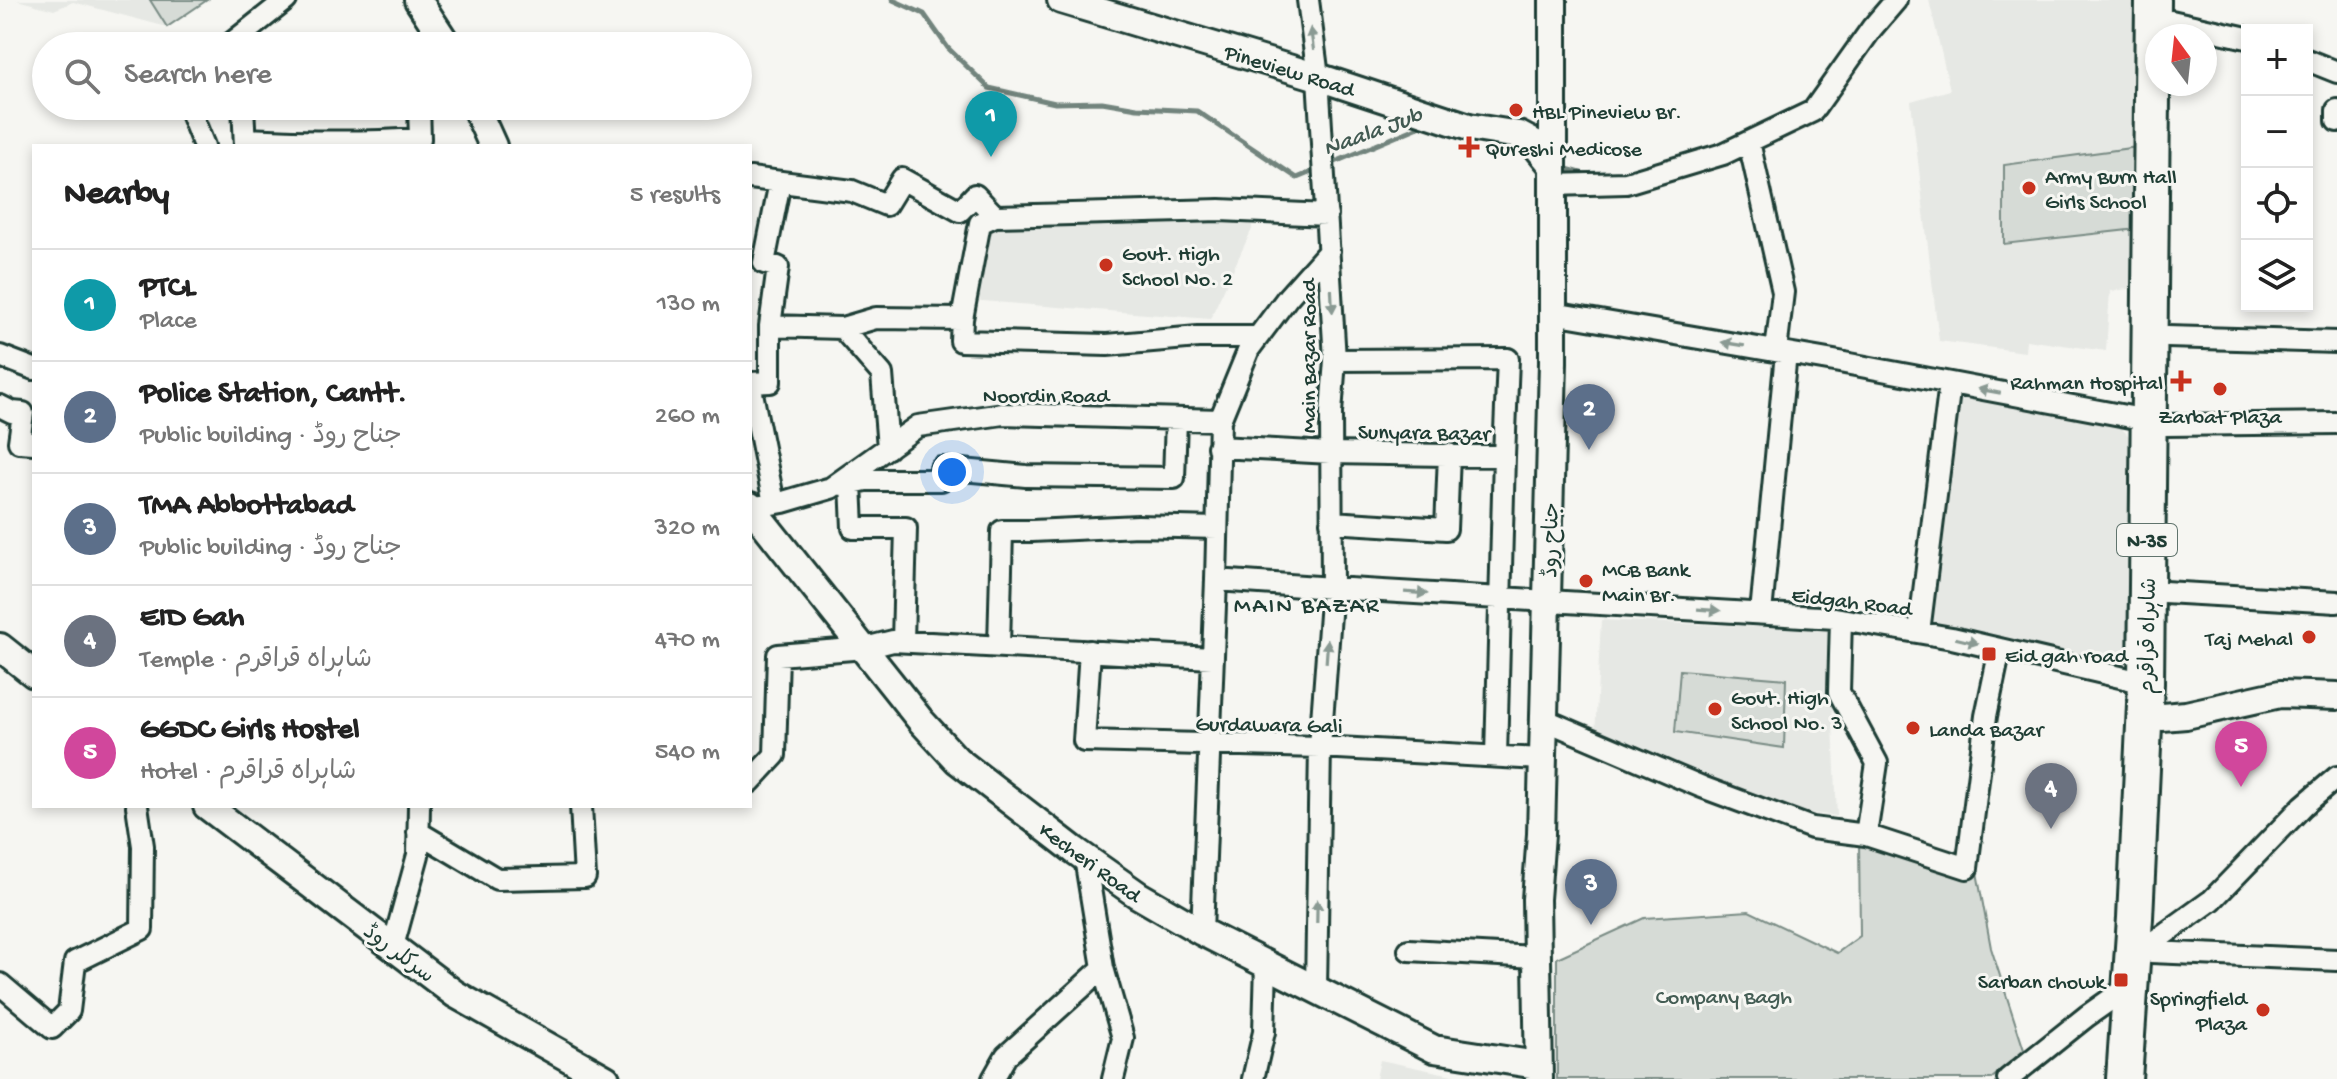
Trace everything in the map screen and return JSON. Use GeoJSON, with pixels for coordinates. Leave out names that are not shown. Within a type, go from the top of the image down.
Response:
{"type":"FeatureCollection","features":[{"type":"Feature","properties":{"kind":"highway","name":"شاہراہ قراقرم"},"geometry":{"type":"LineString","coordinates":[[2143,1079],[2162,717],[2164,592],[2152,234],[2166,14]]}},
{"type":"Feature","properties":{"kind":"highway","name":"شاہراہ قراقرم"},"geometry":{"type":"LineString","coordinates":[[2124,1079],[2146,683],[2156,423],[2167,337],[2170,96]]}},
{"type":"Feature","properties":{"kind":"main road"},"geometry":{"type":"LineString","coordinates":[[418,0],[439,32]]}},
{"type":"Feature","properties":{"kind":"main road","name":"Pineview Road"},"geometry":{"type":"LineString","coordinates":[[1061,0],[1318,77],[1469,127],[1519,135]]}},
{"type":"Feature","properties":{"kind":"main road","name":"جناح روڈ"},"geometry":{"type":"LineString","coordinates":[[1538,1072],[1536,899],[1541,834],[1553,313],[1553,0]]}},
{"type":"Feature","properties":{"kind":"main road"},"geometry":{"type":"LineString","coordinates":[[1519,135],[1533,131],[1552,113]]}},
{"type":"Feature","properties":{"kind":"main road"},"geometry":{"type":"LineString","coordinates":[[481,120],[492,144]]}},
{"type":"Feature","properties":{"kind":"main road"},"geometry":{"type":"LineString","coordinates":[[1519,135],[1534,143],[1552,175]]}},
{"type":"Feature","properties":{"kind":"main road","name":"Kecheri Road"},"geometry":{"type":"LineString","coordinates":[[756,506],[921,721],[957,760],[1085,858],[1138,895],[1202,932],[1434,1049],[1538,1072]]}},
{"type":"Feature","properties":{"kind":"main road"},"geometry":{"type":"LineString","coordinates":[[2162,717],[2186,715],[2280,694],[2337,696]]}},
{"type":"Feature","properties":{"kind":"main road","name":"سرکلر روڈ"},"geometry":{"type":"LineString","coordinates":[[210,808],[455,994],[606,1079]]}},
{"type":"Feature","properties":{"kind":"street"},"geometry":{"type":"LineString","coordinates":[[246,32],[286,0]]}},
{"type":"Feature","properties":{"kind":"street","name":"Main Bazar Road"},"geometry":{"type":"LineString","coordinates":[[1308,0],[1318,77],[1335,360],[1331,453],[1332,588],[1320,747],[1316,989]]}},
{"type":"Feature","properties":{"kind":"street"},"geometry":{"type":"LineString","coordinates":[[1552,175],[1626,183],[1723,154],[1813,111],[1886,5]]}},
{"type":"Feature","properties":{"kind":"street"},"geometry":{"type":"LineString","coordinates":[[2166,14],[2241,36]]}},
{"type":"Feature","properties":{"kind":"street"},"geometry":{"type":"LineString","coordinates":[[2313,62],[2337,72]]}},
{"type":"Feature","properties":{"kind":"street"},"geometry":{"type":"LineString","coordinates":[[2337,110],[2337,121]]}},
{"type":"Feature","properties":{"kind":"street"},"geometry":{"type":"LineString","coordinates":[[194,120],[203,144]]}},
{"type":"Feature","properties":{"kind":"street"},"geometry":{"type":"LineString","coordinates":[[244,120],[245,142],[420,139],[419,120]]}},
{"type":"Feature","properties":{"kind":"street"},"geometry":{"type":"LineString","coordinates":[[1749,142],[1783,292],[1761,613]]}},
{"type":"Feature","properties":{"kind":"street"},"geometry":{"type":"LineString","coordinates":[[752,178],[852,191],[886,205],[902,179],[960,211],[975,195],[995,216]]}},
{"type":"Feature","properties":{"kind":"street"},"geometry":{"type":"LineString","coordinates":[[752,383],[770,382],[770,326],[778,267],[764,263],[780,182]]}},
{"type":"Feature","properties":{"kind":"street"},"geometry":{"type":"LineString","coordinates":[[1258,337],[1198,337],[1107,345],[961,341],[962,319],[980,223],[995,216],[1220,210],[1327,215]]}},
{"type":"Feature","properties":{"kind":"street"},"geometry":{"type":"LineString","coordinates":[[1202,932],[1220,420],[1244,361],[1258,337],[1329,251]]}},
{"type":"Feature","properties":{"kind":"street"},"geometry":{"type":"LineString","coordinates":[[1553,313],[1781,352],[2156,423],[2337,423]]}},
{"type":"Feature","properties":{"kind":"street"},"geometry":{"type":"LineString","coordinates":[[770,326],[842,328],[876,318],[962,319]]}},
{"type":"Feature","properties":{"kind":"street"},"geometry":{"type":"LineString","coordinates":[[2167,337],[2337,342],[2337,326]]}},
{"type":"Feature","properties":{"kind":"street"},"geometry":{"type":"LineString","coordinates":[[842,328],[882,374],[888,448]]}},
{"type":"Feature","properties":{"kind":"street"},"geometry":{"type":"LineString","coordinates":[[0,356],[32,368]]}},
{"type":"Feature","properties":{"kind":"street","name":"Sunyara Bazar"},"geometry":{"type":"LineString","coordinates":[[1218,447],[1331,453],[1504,456],[1508,359],[1335,360]]}},
{"type":"Feature","properties":{"kind":"street"},"geometry":{"type":"LineString","coordinates":[[1919,632],[1950,383]]}},
{"type":"Feature","properties":{"kind":"street"},"geometry":{"type":"LineString","coordinates":[[0,406],[23,413],[19,442],[32,443]]}},
{"type":"Feature","properties":{"kind":"street","name":"Noordin Road"},"geometry":{"type":"LineString","coordinates":[[756,506],[841,486],[918,426],[1003,414],[1220,420]]}},
{"type":"Feature","properties":{"kind":"street"},"geometry":{"type":"LineString","coordinates":[[903,641],[906,528],[853,528],[841,486],[866,480],[941,480],[941,468],[1026,476],[1174,478],[1176,419]]}},
{"type":"Feature","properties":{"kind":"street"},"geometry":{"type":"LineString","coordinates":[[752,424],[756,506]]}},
{"type":"Feature","properties":{"kind":"street"},"geometry":{"type":"LineString","coordinates":[[1331,522],[1446,529],[1449,454]]}},
{"type":"Feature","properties":{"kind":"street"},"geometry":{"type":"LineString","coordinates":[[1496,756],[1504,456]]}},
{"type":"Feature","properties":{"kind":"street"},"geometry":{"type":"LineString","coordinates":[[999,646],[1002,531],[1138,526],[1217,528]]}},
{"type":"Feature","properties":{"kind":"street"},"geometry":{"type":"LineString","coordinates":[[1216,580],[1547,600]]}},
{"type":"Feature","properties":{"kind":"street"},"geometry":{"type":"LineString","coordinates":[[2164,592],[2337,602]]}},
{"type":"Feature","properties":{"kind":"street","name":"Eidgah Road"},"geometry":{"type":"LineString","coordinates":[[1547,600],[1841,619],[1919,632],[2146,683]]}},
{"type":"Feature","properties":{"kind":"street"},"geometry":{"type":"LineString","coordinates":[[1841,619],[1839,692],[1877,763],[1866,835]]}},
{"type":"Feature","properties":{"kind":"street"},"geometry":{"type":"LineString","coordinates":[[752,780],[775,755],[778,655],[865,648],[903,641],[1212,658]]}},
{"type":"Feature","properties":{"kind":"street"},"geometry":{"type":"LineString","coordinates":[[1543,719],[1702,787],[1812,828],[1866,835],[1967,868],[1986,716],[2000,649]]}},
{"type":"Feature","properties":{"kind":"street","name":"Gurdawara Gali"},"geometry":{"type":"LineString","coordinates":[[1090,651],[1084,741],[1320,747],[1541,759]]}},
{"type":"Feature","properties":{"kind":"street"},"geometry":{"type":"LineString","coordinates":[[2152,947],[2212,900],[2303,806],[2337,777]]}},
{"type":"Feature","properties":{"kind":"street"},"geometry":{"type":"LineString","coordinates":[[0,984],[52,1028],[69,1011],[75,962],[142,929],[143,846],[137,808]]}},
{"type":"Feature","properties":{"kind":"street"},"geometry":{"type":"LineString","coordinates":[[393,946],[418,855],[419,808]]}},
{"type":"Feature","properties":{"kind":"street"},"geometry":{"type":"LineString","coordinates":[[418,832],[497,879],[585,877],[581,808]]}},
{"type":"Feature","properties":{"kind":"street"},"geometry":{"type":"LineString","coordinates":[[1085,858],[1103,968],[1123,1038],[1113,1079]]}},
{"type":"Feature","properties":{"kind":"street"},"geometry":{"type":"LineString","coordinates":[[2152,947],[2337,960]]}},
{"type":"Feature","properties":{"kind":"street"},"geometry":{"type":"LineString","coordinates":[[1409,950],[1536,957]]}},
{"type":"Feature","properties":{"kind":"street"},"geometry":{"type":"LineString","coordinates":[[1253,1079],[1264,1032],[1266,964]]}},
{"type":"Feature","properties":{"kind":"street"},"geometry":{"type":"LineString","coordinates":[[993,1079],[1006,1056],[1103,968]]}},
{"type":"Feature","properties":{"kind":"street"},"geometry":{"type":"LineString","coordinates":[[2008,1079],[2131,985]]}},
{"type":"Feature","properties":{"kind":"shaded area"},"geometry":{"type":"Polygon","coordinates":[[[17,0],[207,0],[167,27],[73,2],[54,10],[17,0]]]}},
{"type":"Feature","properties":{"kind":"shaded area","name":"Army Burn Hall Girls School"},"geometry":{"type":"Polygon","coordinates":[[[1929,0],[2139,0],[2138,288],[2110,291],[2106,351],[2026,340],[2025,352],[1939,341],[1911,101],[1950,90],[1929,0]]]}},
{"type":"Feature","properties":{"kind":"shaded area","name":"Govt. High School No. 2"},"geometry":{"type":"Polygon","coordinates":[[[1251,214],[1252,229],[1210,319],[970,300],[983,224],[1251,214]]]}},
{"type":"Feature","properties":{"kind":"shaded area"},"geometry":{"type":"Polygon","coordinates":[[[1942,395],[2116,423],[2137,444],[2132,670],[1921,620],[1942,395]]]}},
{"type":"Feature","properties":{"kind":"shaded area","name":"Govt. High School No. 3"},"geometry":{"type":"Polygon","coordinates":[[[1601,620],[1829,630],[1837,816],[1799,812],[1595,735],[1601,620]]]}},
{"type":"Feature","properties":{"kind":"shaded area"},"geometry":{"type":"Polygon","coordinates":[[[1380,1060],[1471,1079],[1376,1079],[1380,1060]]]}},
{"type":"Feature","properties":{"kind":"green space"},"geometry":{"type":"Polygon","coordinates":[[[150,0],[207,0],[167,27],[150,0]]]}},
{"type":"Feature","properties":{"kind":"green space"},"geometry":{"type":"Polygon","coordinates":[[[2138,147],[2137,229],[2004,244],[2004,165],[2138,147]]]}},
{"type":"Feature","properties":{"kind":"green space"},"geometry":{"type":"Polygon","coordinates":[[[1680,670],[1786,679],[1784,748],[1675,732],[1680,670]]]}},
{"type":"Feature","properties":{"kind":"green space","name":"Company Bagh"},"geometry":{"type":"Polygon","coordinates":[[[1859,839],[1977,872],[1991,948],[2024,1050],[1991,1079],[1557,1079],[1557,958],[1644,918],[1749,911],[1837,953],[1860,936],[1859,839]]]}},
{"type":"Feature","properties":{"kind":"waterway","name":"Naala Jub"},"geometry":{"type":"LineString","coordinates":[[893,0],[924,14],[948,48],[989,88],[1055,103],[1102,102],[1137,108],[1197,111],[1297,178],[1319,169]]}},
{"type":"Feature","properties":{"kind":"waterway","name":"Naala Jub"},"geometry":{"type":"LineString","coordinates":[[1328,165],[1426,124]]}},
{"type":"Feature","properties":{"kind":"waterway","name":"Naala Jub"},"geometry":{"type":"LineString","coordinates":[[1563,168],[1588,175]]}},
{"type":"Feature","properties":{"kind":"place","name":"HBL Pineview Br."},"geometry":{"type":"Point","coordinates":[1516,110]}},
{"type":"Feature","properties":{"kind":"place","name":"Qureshi Medicose"},"geometry":{"type":"Point","coordinates":[1469,147]}},
{"type":"Feature","properties":{"kind":"place","name":"PTCL"},"geometry":{"type":"Point","coordinates":[991,157]}},
{"type":"Feature","properties":{"kind":"place","name":"Army Burn Hall Girls School"},"geometry":{"type":"Point","coordinates":[2029,188]}},
{"type":"Feature","properties":{"kind":"place","name":"Govt. High School No. 2"},"geometry":{"type":"Point","coordinates":[1106,265]}},
{"type":"Feature","properties":{"kind":"place","name":"Rahman Hospital"},"geometry":{"type":"Point","coordinates":[2181,381]}},
{"type":"Feature","properties":{"kind":"place","name":"Zarbat Plaza"},"geometry":{"type":"Point","coordinates":[2220,389]}},
{"type":"Feature","properties":{"kind":"place","name":"Police Station, Cantt."},"geometry":{"type":"Point","coordinates":[1589,450]}},
{"type":"Feature","properties":{"kind":"place","name":"MCB Bank Main Br."},"geometry":{"type":"Point","coordinates":[1586,581]}},
{"type":"Feature","properties":{"kind":"place","name":"Taj Mehal"},"geometry":{"type":"Point","coordinates":[2309,637]}},
{"type":"Feature","properties":{"kind":"place","name":"Eid gah road"},"geometry":{"type":"Point","coordinates":[1989,654]}},
{"type":"Feature","properties":{"kind":"place","name":"Govt. High School No. 3"},"geometry":{"type":"Point","coordinates":[1715,709]}},
{"type":"Feature","properties":{"kind":"place","name":"Landa Bazar"},"geometry":{"type":"Point","coordinates":[1913,728]}},
{"type":"Feature","properties":{"kind":"place","name":"GGDC Girls Hostel"},"geometry":{"type":"Point","coordinates":[2241,787]}},
{"type":"Feature","properties":{"kind":"place","name":"EID Gah"},"geometry":{"type":"Point","coordinates":[2051,829]}},
{"type":"Feature","properties":{"kind":"place","name":"TMA Abbottabad"},"geometry":{"type":"Point","coordinates":[1591,925]}},
{"type":"Feature","properties":{"kind":"place","name":"Sarban chowk"},"geometry":{"type":"Point","coordinates":[2121,980]}},
{"type":"Feature","properties":{"kind":"place","name":"Springfield Plaza"},"geometry":{"type":"Point","coordinates":[2263,1010]}},
{"type":"Feature","properties":{"kind":"district","name":"MAIN BAZAR"},"geometry":{"type":"Point","coordinates":[1307,604]}}]}
